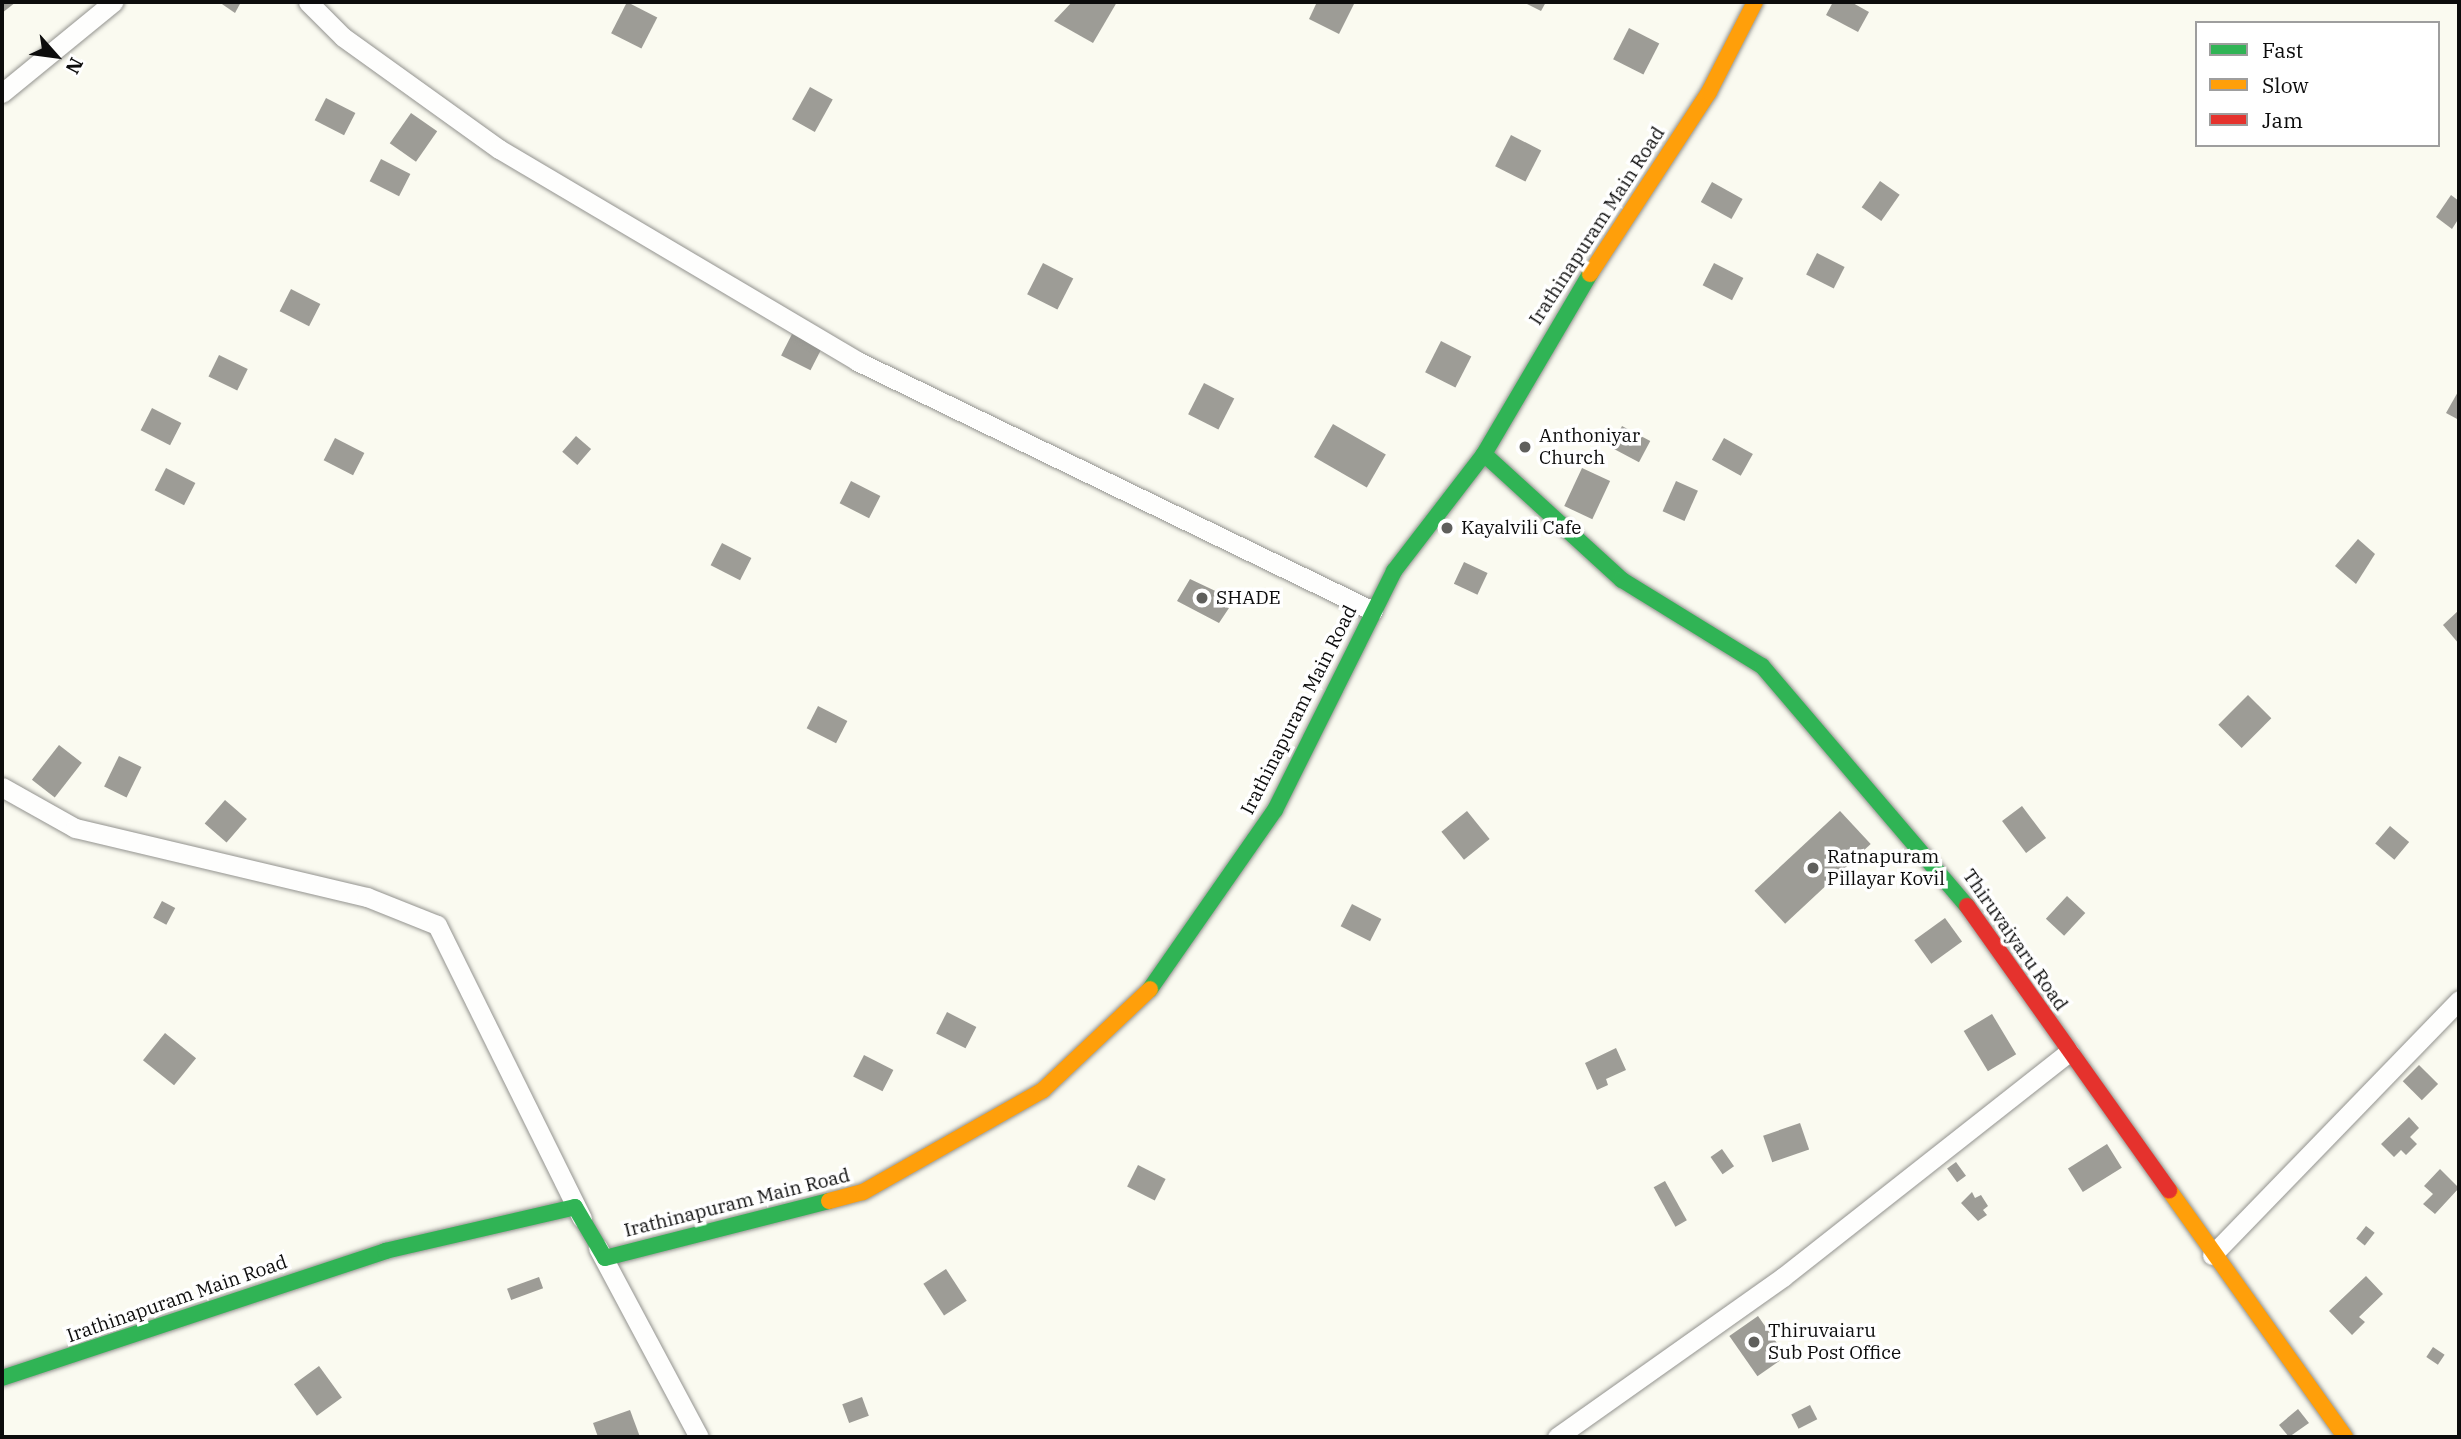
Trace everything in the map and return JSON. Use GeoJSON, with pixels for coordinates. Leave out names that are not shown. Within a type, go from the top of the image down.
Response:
{"type":"FeatureCollection","features":[{"type":"Feature","properties":{"kind":"street"},"geometry":{"type":"LineString","coordinates":[[2,93],[113,2]]}},
{"type":"Feature","properties":{"kind":"street"},"geometry":{"type":"LineString","coordinates":[[308,2],[343,37],[499,149],[857,360],[1373,611]]}},
{"type":"Feature","properties":{"kind":"street","name":"Irathinapuram Main Road"},"geometry":{"type":"LineString","coordinates":[[2,1378],[385,1251],[575,1207],[605,1258],[863,1192],[1043,1090],[1160,980],[1275,810],[1394,571],[1484,454],[1546,343],[1709,92],[1755,2]]}},
{"type":"Feature","properties":{"kind":"street","name":"Thiruvaiyaru Road"},"geometry":{"type":"LineString","coordinates":[[1484,454],[1622,580],[1762,666],[1954,888],[2345,1437]]}},
{"type":"Feature","properties":{"kind":"street"},"geometry":{"type":"LineString","coordinates":[[2,787],[75,828],[367,897],[437,925],[587,1228],[699,1437]]}},
{"type":"Feature","properties":{"kind":"street"},"geometry":{"type":"LineString","coordinates":[[2213,1255],[2459,1000]]}},
{"type":"Feature","properties":{"kind":"street"},"geometry":{"type":"LineString","coordinates":[[1557,1437],[1783,1277],[2069,1052]]}},
{"type":"Feature","properties":{"kind":"building"},"geometry":{"type":"Polygon","coordinates":[[[2,2],[16,2],[2,13],[2,2]]]}},
{"type":"Feature","properties":{"kind":"building"},"geometry":{"type":"Polygon","coordinates":[[[219,2],[241,2],[235,13],[219,2]]]}},
{"type":"Feature","properties":{"kind":"building"},"geometry":{"type":"Polygon","coordinates":[[[627,2],[657,17],[641,49],[611,33],[627,2]]]}},
{"type":"Feature","properties":{"kind":"building"},"geometry":{"type":"Polygon","coordinates":[[[1072,2],[1117,2],[1093,43],[1054,21],[1072,2]]]}},
{"type":"Feature","properties":{"kind":"building"},"geometry":{"type":"Polygon","coordinates":[[[1317,2],[1355,2],[1339,34],[1309,19],[1317,2]]]}},
{"type":"Feature","properties":{"kind":"building"},"geometry":{"type":"Polygon","coordinates":[[[1523,2],[1546,2],[1541,11],[1523,2]]]}},
{"type":"Feature","properties":{"kind":"building"},"geometry":{"type":"Polygon","coordinates":[[[1833,2],[1851,2],[1869,12],[1858,32],[1826,15],[1833,2]]]}},
{"type":"Feature","properties":{"kind":"building"},"geometry":{"type":"Polygon","coordinates":[[[1629,28],[1659,43],[1643,75],[1613,59],[1629,28]]]}},
{"type":"Feature","properties":{"kind":"building"},"geometry":{"type":"Polygon","coordinates":[[[810,87],[833,100],[815,132],[792,119],[810,87]]]}},
{"type":"Feature","properties":{"kind":"building"},"geometry":{"type":"Polygon","coordinates":[[[326,98],[355,113],[344,135],[315,120],[326,98]]]}},
{"type":"Feature","properties":{"kind":"building"},"geometry":{"type":"Polygon","coordinates":[[[411,113],[437,131],[416,162],[390,143],[411,113]]]}},
{"type":"Feature","properties":{"kind":"building"},"geometry":{"type":"Polygon","coordinates":[[[1511,135],[1541,150],[1525,182],[1495,166],[1511,135]]]}},
{"type":"Feature","properties":{"kind":"building"},"geometry":{"type":"Polygon","coordinates":[[[381,159],[410,174],[399,196],[370,181],[381,159]]]}},
{"type":"Feature","properties":{"kind":"building"},"geometry":{"type":"Polygon","coordinates":[[[1880,181],[1900,195],[1881,221],[1862,207],[1880,181]]]}},
{"type":"Feature","properties":{"kind":"building"},"geometry":{"type":"Polygon","coordinates":[[[1712,182],[1743,199],[1731,219],[1701,202],[1712,182]]]}},
{"type":"Feature","properties":{"kind":"building"},"geometry":{"type":"Polygon","coordinates":[[[2451,195],[2459,201],[2459,218],[2452,229],[2436,217],[2451,195]]]}},
{"type":"Feature","properties":{"kind":"building"},"geometry":{"type":"Polygon","coordinates":[[[1817,253],[1845,267],[1834,288],[1806,274],[1817,253]]]}},
{"type":"Feature","properties":{"kind":"building"},"geometry":{"type":"Polygon","coordinates":[[[1043,263],[1073,278],[1057,310],[1027,294],[1043,263]]]}},
{"type":"Feature","properties":{"kind":"building"},"geometry":{"type":"Polygon","coordinates":[[[1714,263],[1743,278],[1732,300],[1703,285],[1714,263]]]}},
{"type":"Feature","properties":{"kind":"building"},"geometry":{"type":"Polygon","coordinates":[[[291,289],[320,304],[309,326],[280,311],[291,289]]]}},
{"type":"Feature","properties":{"kind":"building"},"geometry":{"type":"Polygon","coordinates":[[[792,334],[821,349],[811,370],[781,355],[792,334]]]}},
{"type":"Feature","properties":{"kind":"building"},"geometry":{"type":"Polygon","coordinates":[[[1441,341],[1471,356],[1455,388],[1425,372],[1441,341]]]}},
{"type":"Feature","properties":{"kind":"building"},"geometry":{"type":"Polygon","coordinates":[[[219,355],[248,369],[237,391],[208,377],[219,355]]]}},
{"type":"Feature","properties":{"kind":"building"},"geometry":{"type":"Polygon","coordinates":[[[1204,383],[1234,398],[1218,430],[1188,414],[1204,383]]]}},
{"type":"Feature","properties":{"kind":"building"},"geometry":{"type":"Polygon","coordinates":[[[2459,390],[2459,420],[2446,413],[2459,390]]]}},
{"type":"Feature","properties":{"kind":"building"},"geometry":{"type":"Polygon","coordinates":[[[152,408],[181,423],[170,445],[141,430],[152,408]]]}},
{"type":"Feature","properties":{"kind":"building"},"geometry":{"type":"Polygon","coordinates":[[[1333,424],[1386,454],[1367,487],[1314,457],[1333,424]]]}},
{"type":"Feature","properties":{"kind":"building"},"geometry":{"type":"Polygon","coordinates":[[[1622,426],[1650,441],[1639,462],[1611,447],[1622,426]]]}},
{"type":"Feature","properties":{"kind":"building"},"geometry":{"type":"Polygon","coordinates":[[[576,436],[591,449],[577,465],[562,452],[576,436]]]}},
{"type":"Feature","properties":{"kind":"building"},"geometry":{"type":"Polygon","coordinates":[[[335,438],[364,453],[353,475],[324,460],[335,438]]]}},
{"type":"Feature","properties":{"kind":"building"},"geometry":{"type":"Polygon","coordinates":[[[1724,438],[1753,454],[1741,476],[1712,460],[1724,438]]]}},
{"type":"Feature","properties":{"kind":"building"},"geometry":{"type":"Polygon","coordinates":[[[166,468],[195,483],[184,505],[155,490],[166,468]]]}},
{"type":"Feature","properties":{"kind":"building"},"geometry":{"type":"Polygon","coordinates":[[[1582,468],[1610,481],[1592,519],[1564,506],[1582,468]]]}},
{"type":"Feature","properties":{"kind":"building"},"geometry":{"type":"Polygon","coordinates":[[[851,481],[880,496],[869,518],[840,503],[851,481]]]}},
{"type":"Feature","properties":{"kind":"building"},"geometry":{"type":"Polygon","coordinates":[[[1676,481],[1698,491],[1685,521],[1663,511],[1676,481]]]}},
{"type":"Feature","properties":{"kind":"building"},"geometry":{"type":"Polygon","coordinates":[[[2358,539],[2375,554],[2356,584],[2335,566],[2358,539]]]}},
{"type":"Feature","properties":{"kind":"building"},"geometry":{"type":"Polygon","coordinates":[[[722,543],[751,558],[740,580],[711,565],[722,543]]]}},
{"type":"Feature","properties":{"kind":"building"},"geometry":{"type":"Polygon","coordinates":[[[1464,562],[1488,573],[1477,595],[1454,584],[1464,562]]]}},
{"type":"Feature","properties":{"kind":"building","name":"SHADE"},"geometry":{"type":"Polygon","coordinates":[[[1190,579],[1226,596],[1222,605],[1229,608],[1219,623],[1177,601],[1190,579]]]}},
{"type":"Feature","properties":{"kind":"building"},"geometry":{"type":"Polygon","coordinates":[[[2459,610],[2459,644],[2443,625],[2459,610]]]}},
{"type":"Feature","properties":{"kind":"building"},"geometry":{"type":"Polygon","coordinates":[[[2248,695],[2271,718],[2242,748],[2218,725],[2248,695]]]}},
{"type":"Feature","properties":{"kind":"building"},"geometry":{"type":"Polygon","coordinates":[[[818,706],[847,721],[836,743],[807,728],[818,706]]]}},
{"type":"Feature","properties":{"kind":"building"},"geometry":{"type":"Polygon","coordinates":[[[59,745],[82,763],[55,798],[32,780],[59,745]]]}},
{"type":"Feature","properties":{"kind":"building"},"geometry":{"type":"Polygon","coordinates":[[[119,756],[141,767],[127,798],[104,787],[119,756]]]}},
{"type":"Feature","properties":{"kind":"building"},"geometry":{"type":"Polygon","coordinates":[[[225,800],[247,819],[227,842],[205,823],[225,800]]]}},
{"type":"Feature","properties":{"kind":"building"},"geometry":{"type":"Polygon","coordinates":[[[2022,806],[2046,838],[2026,853],[2002,821],[2022,806]]]}},
{"type":"Feature","properties":{"kind":"building"},"geometry":{"type":"Polygon","coordinates":[[[1467,811],[1490,839],[1464,860],[1441,832],[1467,811]]]}},
{"type":"Feature","properties":{"kind":"building","name":"Ratnapuram Pillayar Kovil"},"geometry":{"type":"Polygon","coordinates":[[[1840,811],[1871,844],[1785,924],[1754,891],[1840,811]]]}},
{"type":"Feature","properties":{"kind":"building"},"geometry":{"type":"Polygon","coordinates":[[[2390,826],[2409,842],[2394,860],[2375,844],[2390,826]]]}},
{"type":"Feature","properties":{"kind":"building"},"geometry":{"type":"Polygon","coordinates":[[[2067,896],[2085,913],[2064,936],[2046,919],[2067,896]]]}},
{"type":"Feature","properties":{"kind":"building"},"geometry":{"type":"Polygon","coordinates":[[[162,901],[175,908],[166,925],[153,918],[162,901]]]}},
{"type":"Feature","properties":{"kind":"building"},"geometry":{"type":"Polygon","coordinates":[[[1352,904],[1381,919],[1370,941],[1341,926],[1352,904]]]}},
{"type":"Feature","properties":{"kind":"building"},"geometry":{"type":"Polygon","coordinates":[[[1945,918],[1962,941],[1931,964],[1914,940],[1945,918]]]}},
{"type":"Feature","properties":{"kind":"building"},"geometry":{"type":"Polygon","coordinates":[[[947,1012],[976,1027],[966,1048],[936,1033],[947,1012]]]}},
{"type":"Feature","properties":{"kind":"building"},"geometry":{"type":"Polygon","coordinates":[[[1992,1014],[2016,1054],[1988,1071],[1964,1031],[1992,1014]]]}},
{"type":"Feature","properties":{"kind":"building"},"geometry":{"type":"Polygon","coordinates":[[[165,1033],[196,1058],[174,1085],[143,1060],[165,1033]]]}},
{"type":"Feature","properties":{"kind":"building"},"geometry":{"type":"Polygon","coordinates":[[[1616,1048],[1626,1070],[1606,1079],[1608,1085],[1597,1090],[1585,1063],[1616,1048]]]}},
{"type":"Feature","properties":{"kind":"building"},"geometry":{"type":"Polygon","coordinates":[[[864,1055],[893,1070],[883,1091],[853,1076],[864,1055]]]}},
{"type":"Feature","properties":{"kind":"building"},"geometry":{"type":"Polygon","coordinates":[[[2419,1065],[2438,1084],[2422,1100],[2403,1081],[2419,1065]]]}},
{"type":"Feature","properties":{"kind":"building"},"geometry":{"type":"Polygon","coordinates":[[[2409,1117],[2419,1128],[2410,1137],[2417,1144],[2406,1155],[2401,1150],[2394,1157],[2381,1144],[2409,1117]]]}},
{"type":"Feature","properties":{"kind":"building"},"geometry":{"type":"Polygon","coordinates":[[[1800,1123],[1809,1149],[1772,1162],[1763,1136],[1800,1123]]]}},
{"type":"Feature","properties":{"kind":"building"},"geometry":{"type":"Polygon","coordinates":[[[2107,1144],[2122,1168],[2083,1192],[2068,1168],[2107,1144]]]}},
{"type":"Feature","properties":{"kind":"building"},"geometry":{"type":"Polygon","coordinates":[[[1722,1149],[1734,1166],[1723,1174],[1711,1157],[1722,1149]]]}},
{"type":"Feature","properties":{"kind":"building"},"geometry":{"type":"Polygon","coordinates":[[[1956,1162],[1966,1176],[1957,1182],[1947,1168],[1956,1162]]]}},
{"type":"Feature","properties":{"kind":"building"},"geometry":{"type":"Polygon","coordinates":[[[1138,1165],[1166,1179],[1155,1200],[1127,1186],[1138,1165]]]}},
{"type":"Feature","properties":{"kind":"building"},"geometry":{"type":"Polygon","coordinates":[[[2440,1169],[2459,1188],[2435,1214],[2423,1204],[2433,1194],[2424,1186],[2440,1169]]]}},
{"type":"Feature","properties":{"kind":"building"},"geometry":{"type":"Polygon","coordinates":[[[1665,1181],[1687,1220],[1675,1227],[1654,1187],[1665,1181]]]}},
{"type":"Feature","properties":{"kind":"building"},"geometry":{"type":"Polygon","coordinates":[[[1972,1192],[1975,1198],[1981,1195],[1988,1206],[1983,1210],[1987,1215],[1978,1221],[1961,1203],[1972,1192]]]}},
{"type":"Feature","properties":{"kind":"building"},"geometry":{"type":"Polygon","coordinates":[[[2366,1226],[2375,1233],[2365,1245],[2356,1239],[2366,1226]]]}},
{"type":"Feature","properties":{"kind":"building"},"geometry":{"type":"Polygon","coordinates":[[[946,1269],[967,1301],[944,1316],[923,1284],[946,1269]]]}},
{"type":"Feature","properties":{"kind":"building"},"geometry":{"type":"Polygon","coordinates":[[[2366,1276],[2383,1294],[2359,1317],[2365,1322],[2352,1335],[2329,1311],[2366,1276]]]}},
{"type":"Feature","properties":{"kind":"building"},"geometry":{"type":"Polygon","coordinates":[[[539,1277],[543,1288],[511,1300],[507,1289],[539,1277]]]}},
{"type":"Feature","properties":{"kind":"building"},"geometry":{"type":"Polygon","coordinates":[[[1758,1316],[1786,1356],[1757,1376],[1729,1336],[1758,1316]]]}},
{"type":"Feature","properties":{"kind":"building"},"geometry":{"type":"Polygon","coordinates":[[[2433,1347],[2445,1355],[2438,1365],[2426,1357],[2433,1347]]]}},
{"type":"Feature","properties":{"kind":"building"},"geometry":{"type":"Polygon","coordinates":[[[319,1366],[342,1398],[317,1416],[294,1384],[319,1366]]]}},
{"type":"Feature","properties":{"kind":"building"},"geometry":{"type":"Polygon","coordinates":[[[862,1397],[869,1416],[849,1423],[842,1404],[862,1397]]]}},
{"type":"Feature","properties":{"kind":"building"},"geometry":{"type":"Polygon","coordinates":[[[1810,1405],[1817,1419],[1799,1429],[1791,1415],[1810,1405]]]}},
{"type":"Feature","properties":{"kind":"building"},"geometry":{"type":"Polygon","coordinates":[[[2298,1409],[2309,1423],[2289,1437],[2279,1425],[2298,1409]]]}},
{"type":"Feature","properties":{"kind":"building"},"geometry":{"type":"Polygon","coordinates":[[[630,1410],[640,1437],[598,1437],[593,1423],[630,1410]]]}},
{"type":"Feature","properties":{"kind":"traffic: fast"},"geometry":{"type":"LineString","coordinates":[[1150,989],[1275,810],[1394,571],[1484,454],[1590,274]]}},
{"type":"Feature","properties":{"kind":"traffic: fast"},"geometry":{"type":"LineString","coordinates":[[1484,454],[1622,580],[1762,666],[1967,906]]}},
{"type":"Feature","properties":{"kind":"traffic: fast"},"geometry":{"type":"LineString","coordinates":[[2,1378],[385,1251],[575,1207],[605,1258],[829,1201]]}},
{"type":"Feature","properties":{"kind":"traffic: slow"},"geometry":{"type":"LineString","coordinates":[[1590,274],[1709,92],[1755,2]]}},
{"type":"Feature","properties":{"kind":"traffic: slow"},"geometry":{"type":"LineString","coordinates":[[829,1201],[863,1192],[1043,1090],[1150,989]]}},
{"type":"Feature","properties":{"kind":"traffic: slow"},"geometry":{"type":"LineString","coordinates":[[2169,1190],[2345,1437]]}},
{"type":"Feature","properties":{"kind":"traffic: jam"},"geometry":{"type":"LineString","coordinates":[[1967,906],[2169,1190]]}},
{"type":"Feature","properties":{"kind":"place","name":"Anthoniyar Church"},"geometry":{"type":"Point","coordinates":[1525,447]}},
{"type":"Feature","properties":{"kind":"place","name":"Kayalvili Cafe"},"geometry":{"type":"Point","coordinates":[1447,528]}},
{"type":"Feature","properties":{"kind":"place","name":"SHADE"},"geometry":{"type":"Point","coordinates":[1202,598]}},
{"type":"Feature","properties":{"kind":"place","name":"Ratnapuram Pillayar Kovil"},"geometry":{"type":"Point","coordinates":[1813,868]}},
{"type":"Feature","properties":{"kind":"place","name":"Thiruvaiaru Sub Post Office"},"geometry":{"type":"Point","coordinates":[1754,1342]}}]}
